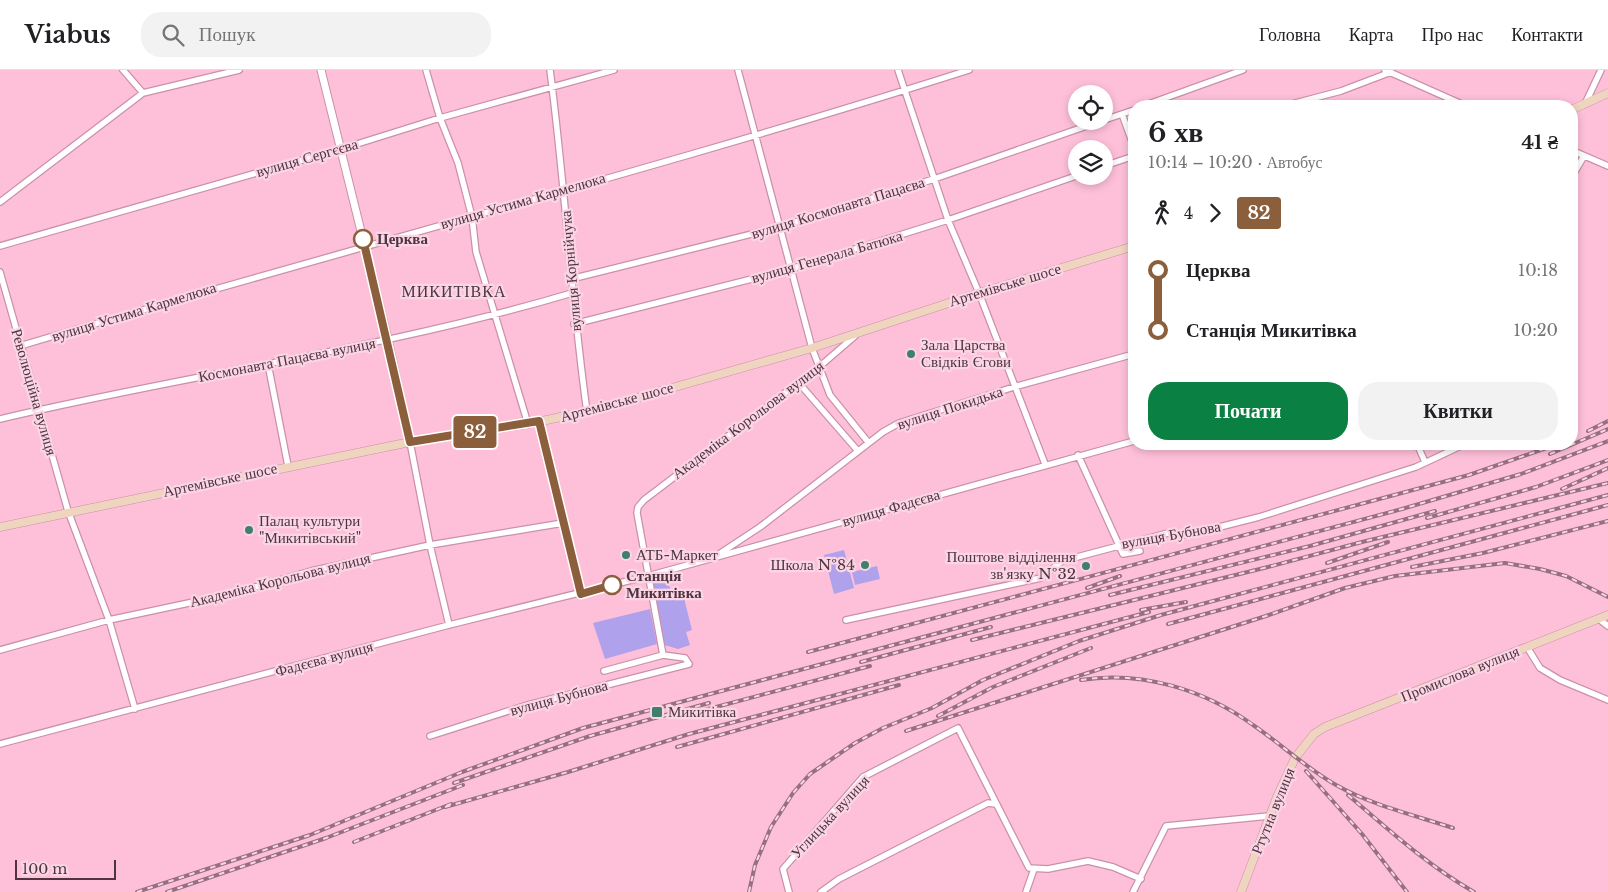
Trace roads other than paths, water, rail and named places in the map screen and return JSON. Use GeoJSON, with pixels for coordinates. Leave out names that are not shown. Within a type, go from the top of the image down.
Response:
{"type":"FeatureCollection","features":[{"type":"Feature","properties":{"kind":"main road"},"geometry":{"type":"LineString","coordinates":[[1578,107],[1608,93]]}},
{"type":"Feature","properties":{"kind":"main road","name":"Артемівське шосе"},"geometry":{"type":"LineString","coordinates":[[0,527],[410,442],[528,424],[587,412],[812,348],[980,293],[1128,248]]}},
{"type":"Feature","properties":{"kind":"main road","name":"Промислова вулиця"},"geometry":{"type":"LineString","coordinates":[[1314,734],[1325,727],[1608,615]]}},
{"type":"Feature","properties":{"kind":"main road","name":"Ртутна вулиця"},"geometry":{"type":"LineString","coordinates":[[1241,892],[1269,816],[1295,758],[1314,734]]}},
{"type":"Feature","properties":{"kind":"street"},"geometry":{"type":"LineString","coordinates":[[123,70],[143,93]]}},
{"type":"Feature","properties":{"kind":"street"},"geometry":{"type":"LineString","coordinates":[[0,202],[143,93],[239,70]]}},
{"type":"Feature","properties":{"kind":"street"},"geometry":{"type":"LineString","coordinates":[[321,70],[388,340],[430,545],[449,626]]}},
{"type":"Feature","properties":{"kind":"street"},"geometry":{"type":"LineString","coordinates":[[426,70],[440,118],[458,163],[472,217],[476,252],[528,424]]}},
{"type":"Feature","properties":{"kind":"street","name":"вулиця Корнійчука"},"geometry":{"type":"LineString","coordinates":[[550,70],[564,189],[574,324],[587,412]]}},
{"type":"Feature","properties":{"kind":"street","name":"вулиця Сергєєва"},"geometry":{"type":"LineString","coordinates":[[0,246],[341,149],[440,118],[614,70]]}},
{"type":"Feature","properties":{"kind":"street"},"geometry":{"type":"LineString","coordinates":[[738,70],[812,348],[830,395],[868,442]]}},
{"type":"Feature","properties":{"kind":"street"},"geometry":{"type":"LineString","coordinates":[[898,70],[948,220],[980,293],[1044,464]]}},
{"type":"Feature","properties":{"kind":"street","name":"вулиця Устима Кармелюка"},"geometry":{"type":"LineString","coordinates":[[20,346],[227,284],[472,217],[969,70]]}},
{"type":"Feature","properties":{"kind":"street"},"geometry":{"type":"LineString","coordinates":[[1160,100],[1243,70]]}},
{"type":"Feature","properties":{"kind":"street"},"geometry":{"type":"LineString","coordinates":[[1585,104],[1601,70]]}},
{"type":"Feature","properties":{"kind":"street"},"geometry":{"type":"LineString","coordinates":[[1307,100],[1341,91],[1388,71],[1453,100]]}},
{"type":"Feature","properties":{"kind":"street","name":"вулиця Космонавта Пацаєва"},"geometry":{"type":"LineString","coordinates":[[1113,117],[1128,112]]}},
{"type":"Feature","properties":{"kind":"street"},"geometry":{"type":"LineString","coordinates":[[1122,114],[1128,130]]}},
{"type":"Feature","properties":{"kind":"street","name":"вулиця Космонавта Пацаєва"},"geometry":{"type":"LineString","coordinates":[[571,280],[780,227],[934,179],[1076,130]]}},
{"type":"Feature","properties":{"kind":"street"},"geometry":{"type":"LineString","coordinates":[[1578,153],[1608,166]]}},
{"type":"Feature","properties":{"kind":"street"},"geometry":{"type":"LineString","coordinates":[[1578,166],[1584,156]]}},
{"type":"Feature","properties":{"kind":"street"},"geometry":{"type":"LineString","coordinates":[[1113,163],[1128,158]]}},
{"type":"Feature","properties":{"kind":"street","name":"вулиця Генерала Батюка"},"geometry":{"type":"LineString","coordinates":[[574,324],[791,269],[948,220],[1068,179]]}},
{"type":"Feature","properties":{"kind":"street","name":"Революційна вулиця"},"geometry":{"type":"LineString","coordinates":[[0,272],[68,512],[109,620],[134,709]]}},
{"type":"Feature","properties":{"kind":"street","name":"Космонавта Пацаєва вулиця"},"geometry":{"type":"LineString","coordinates":[[0,419],[388,340],[496,316],[572,293]]}},
{"type":"Feature","properties":{"kind":"street","name":"Академіка Корольова вулиця"},"geometry":{"type":"LineString","coordinates":[[648,576],[638,507],[644,500],[819,367],[859,332]]}},
{"type":"Feature","properties":{"kind":"street","name":"вулиця Покидька"},"geometry":{"type":"LineString","coordinates":[[715,557],[760,526],[868,442],[898,423],[1014,387],[1128,356]]}},
{"type":"Feature","properties":{"kind":"street"},"geometry":{"type":"LineString","coordinates":[[268,364],[288,466]]}},
{"type":"Feature","properties":{"kind":"street"},"geometry":{"type":"LineString","coordinates":[[798,382],[858,451]]}},
{"type":"Feature","properties":{"kind":"street"},"geometry":{"type":"LineString","coordinates":[[539,421],[581,594]]}},
{"type":"Feature","properties":{"kind":"street","name":"вулиця Фадєєва"},"geometry":{"type":"LineString","coordinates":[[648,576],[1044,464],[1128,442]]}},
{"type":"Feature","properties":{"kind":"street"},"geometry":{"type":"LineString","coordinates":[[1419,450],[1424,462]]}},
{"type":"Feature","properties":{"kind":"street","name":"вулиця Бубнова"},"geometry":{"type":"LineString","coordinates":[[846,620],[1041,578],[1062,561],[1120,544],[1168,533],[1188,536],[1259,517],[1424,462],[1451,450]]}},
{"type":"Feature","properties":{"kind":"street"},"geometry":{"type":"LineString","coordinates":[[1078,455],[1123,554],[1140,550]]}},
{"type":"Feature","properties":{"kind":"street","name":"Академіка Корольова вулиця"},"geometry":{"type":"LineString","coordinates":[[0,650],[109,620],[231,594],[311,571],[430,545],[563,523]]}},
{"type":"Feature","properties":{"kind":"street"},"geometry":{"type":"LineString","coordinates":[[604,671],[664,655],[648,576]]}},
{"type":"Feature","properties":{"kind":"street","name":"Фадєєва вулиця"},"geometry":{"type":"LineString","coordinates":[[0,744],[449,626],[648,576]]}},
{"type":"Feature","properties":{"kind":"street"},"geometry":{"type":"LineString","coordinates":[[1599,619],[1608,626]]}},
{"type":"Feature","properties":{"kind":"street"},"geometry":{"type":"LineString","coordinates":[[1527,647],[1540,668],[1560,680],[1608,700]]}},
{"type":"Feature","properties":{"kind":"street","name":"вулиця Бубнова"},"geometry":{"type":"LineString","coordinates":[[430,736],[524,706],[689,664],[685,658],[664,655]]}},
{"type":"Feature","properties":{"kind":"street","name":"Углицька вулиця"},"geometry":{"type":"LineString","coordinates":[[788,892],[782,869],[863,777],[958,728],[996,804],[1032,868]]}},
{"type":"Feature","properties":{"kind":"street"},"geometry":{"type":"LineString","coordinates":[[821,892],[839,879],[988,802],[996,804]]}},
{"type":"Feature","properties":{"kind":"street"},"geometry":{"type":"LineString","coordinates":[[1133,892],[1166,826],[1269,816]]}},
{"type":"Feature","properties":{"kind":"street"},"geometry":{"type":"LineString","coordinates":[[1026,892],[1032,868],[1048,869],[1088,861],[1113,867],[1141,879]]}},
{"type":"Feature","properties":{"kind":"railway"},"geometry":{"type":"LineString","coordinates":[[1588,431],[1608,421]]}},
{"type":"Feature","properties":{"kind":"railway"},"geometry":{"type":"LineString","coordinates":[[1578,442],[1608,429]]}},
{"type":"Feature","properties":{"kind":"railway"},"geometry":{"type":"LineString","coordinates":[[137,892],[310,835],[462,772],[583,728],[1402,509],[1521,474],[1608,441]]}},
{"type":"Feature","properties":{"kind":"railway"},"geometry":{"type":"LineString","coordinates":[[808,652],[1469,475],[1541,450]]}},
{"type":"Feature","properties":{"kind":"railway"},"geometry":{"type":"LineString","coordinates":[[1550,454],[1559,450]]}},
{"type":"Feature","properties":{"kind":"railway"},"geometry":{"type":"LineString","coordinates":[[1427,518],[1536,487],[1608,460]]}},
{"type":"Feature","properties":{"kind":"railway"},"geometry":{"type":"LineString","coordinates":[[1562,489],[1608,468]]}},
{"type":"Feature","properties":{"kind":"railway"},"geometry":{"type":"LineString","coordinates":[[972,640],[1362,542],[1608,483]]}},
{"type":"Feature","properties":{"kind":"railway"},"geometry":{"type":"LineString","coordinates":[[749,892],[755,865],[771,827],[793,793],[810,774],[855,743],[883,728],[932,708],[983,680],[1079,641],[1161,615],[1608,495]]}},
{"type":"Feature","properties":{"kind":"railway"},"geometry":{"type":"LineString","coordinates":[[1168,624],[1608,505]]}},
{"type":"Feature","properties":{"kind":"railway"},"geometry":{"type":"LineString","coordinates":[[1110,595],[1310,546],[1435,511]]}},
{"type":"Feature","properties":{"kind":"railway"},"geometry":{"type":"LineString","coordinates":[[1412,567],[1483,553],[1608,521]]}},
{"type":"Feature","properties":{"kind":"railway"},"geometry":{"type":"LineString","coordinates":[[1327,563],[1388,542]]}},
{"type":"Feature","properties":{"kind":"railway"},"geometry":{"type":"LineString","coordinates":[[906,731],[1266,616],[1345,588],[1395,576],[1505,563],[1566,576],[1608,597]]}},
{"type":"Feature","properties":{"kind":"railway"},"geometry":{"type":"LineString","coordinates":[[1087,588],[1120,576]]}},
{"type":"Feature","properties":{"kind":"railway"},"geometry":{"type":"LineString","coordinates":[[1141,610],[1186,602]]}},
{"type":"Feature","properties":{"kind":"railway"},"geometry":{"type":"LineString","coordinates":[[445,807],[568,772],[689,734],[1149,612]]}},
{"type":"Feature","properties":{"kind":"railway"},"geometry":{"type":"LineString","coordinates":[[861,662],[991,627]]}},
{"type":"Feature","properties":{"kind":"railway"},"geometry":{"type":"LineString","coordinates":[[938,716],[993,687],[1091,648]]}},
{"type":"Feature","properties":{"kind":"railway"},"geometry":{"type":"LineString","coordinates":[[701,711],[870,666]]}},
{"type":"Feature","properties":{"kind":"railway"},"geometry":{"type":"LineString","coordinates":[[1081,680],[1126,678],[1172,686],[1193,693],[1234,713],[1263,732],[1314,771],[1349,792],[1378,804],[1453,828]]}},
{"type":"Feature","properties":{"kind":"railway"},"geometry":{"type":"LineString","coordinates":[[677,747],[899,685]]}},
{"type":"Feature","properties":{"kind":"railway"},"geometry":{"type":"LineString","coordinates":[[454,783],[590,736],[709,703]]}},
{"type":"Feature","properties":{"kind":"railway"},"geometry":{"type":"LineString","coordinates":[[1306,771],[1362,834],[1407,892]]}},
{"type":"Feature","properties":{"kind":"railway"},"geometry":{"type":"LineString","coordinates":[[167,892],[326,838],[463,785]]}},
{"type":"Feature","properties":{"kind":"railway"},"geometry":{"type":"LineString","coordinates":[[1348,795],[1424,859],[1474,892]]}},
{"type":"Feature","properties":{"kind":"railway"},"geometry":{"type":"LineString","coordinates":[[354,842],[451,804]]}},
{"type":"Feature","properties":{"kind":"place","name":"Церква"},"geometry":{"type":"Point","coordinates":[363,239]}},
{"type":"Feature","properties":{"kind":"place","name":"Зала Царства Свідків Єгови"},"geometry":{"type":"Point","coordinates":[911,354]}},
{"type":"Feature","properties":{"kind":"place","name":"Палац культури \"Микитівський\""},"geometry":{"type":"Point","coordinates":[249,530]}},
{"type":"Feature","properties":{"kind":"place","name":"АТБ-Маркет"},"geometry":{"type":"Point","coordinates":[626,555]}},
{"type":"Feature","properties":{"kind":"place","name":"Школа №84"},"geometry":{"type":"Point","coordinates":[865,565]}},
{"type":"Feature","properties":{"kind":"place","name":"Поштове відділення зв'язку №32"},"geometry":{"type":"Point","coordinates":[1086,566]}},
{"type":"Feature","properties":{"kind":"place","name":"Станція Микитівка"},"geometry":{"type":"Point","coordinates":[612,585]}},
{"type":"Feature","properties":{"kind":"place","name":"Микитівка"},"geometry":{"type":"Point","coordinates":[657,712]}},
{"type":"Feature","properties":{"kind":"district","name":"МИКИТІВКА"},"geometry":{"type":"Point","coordinates":[454,291]}}]}
